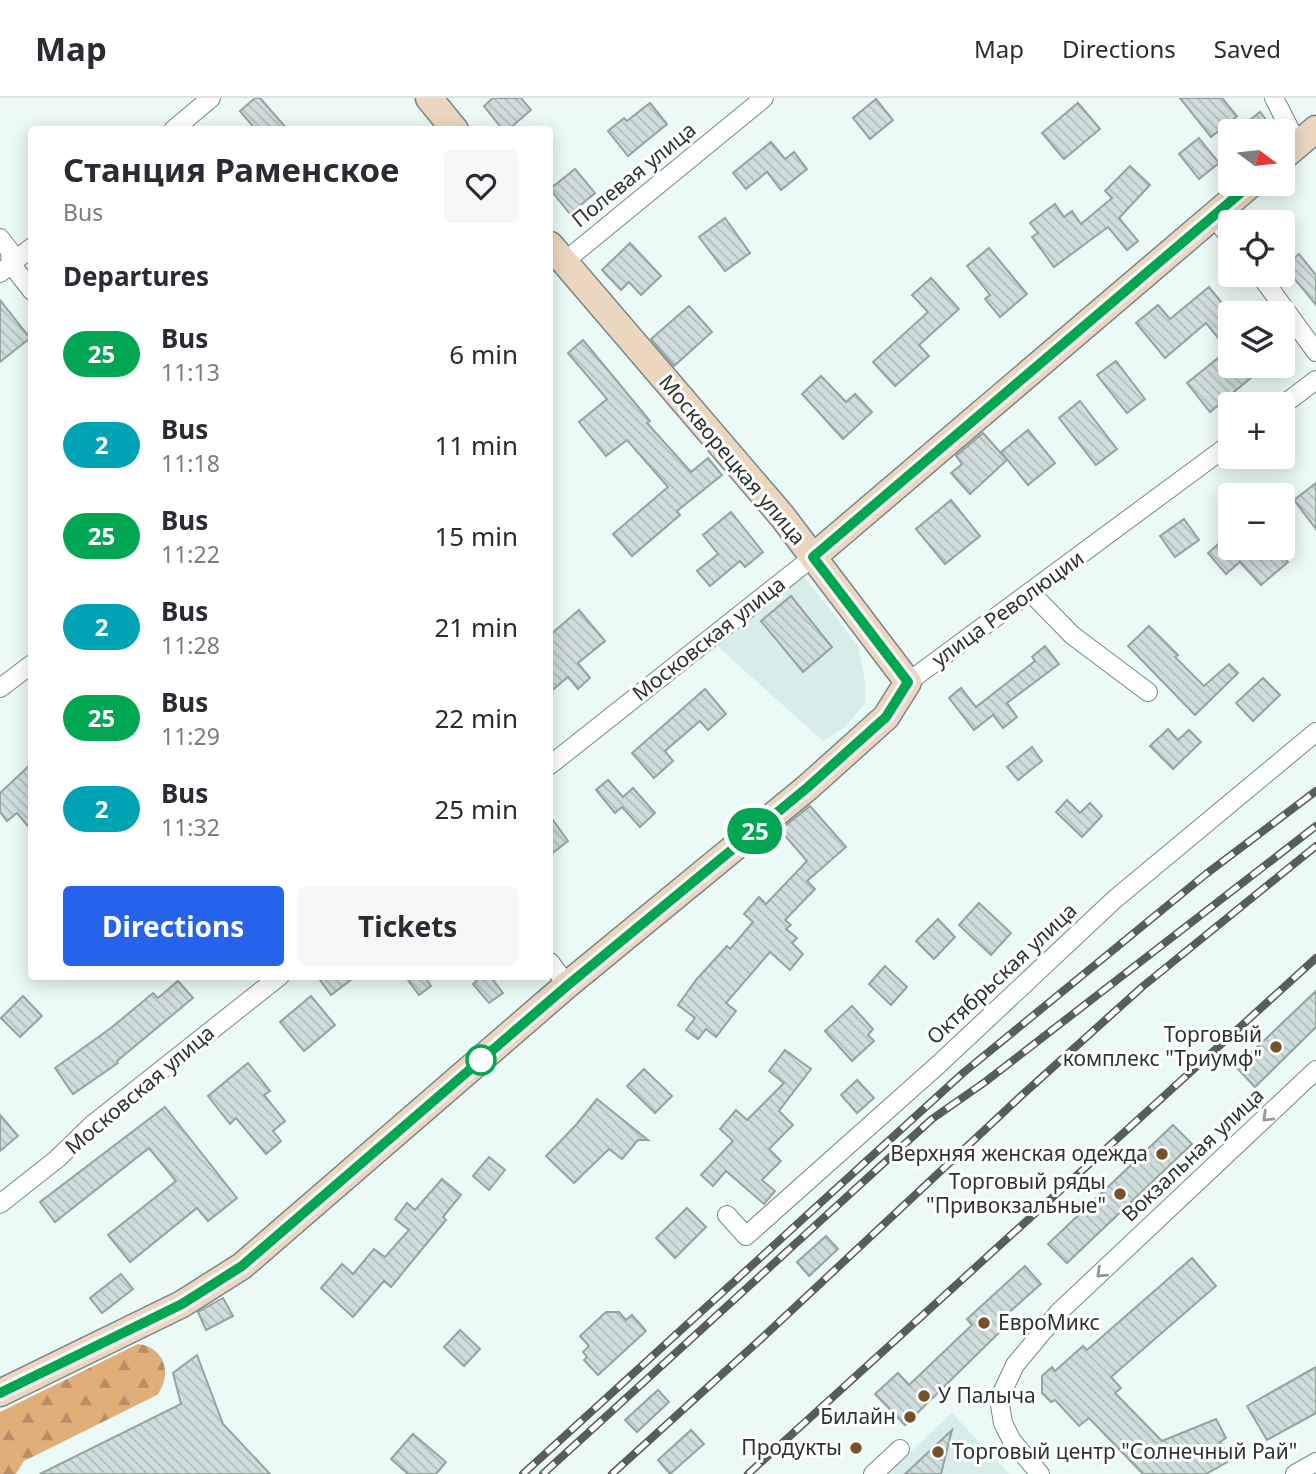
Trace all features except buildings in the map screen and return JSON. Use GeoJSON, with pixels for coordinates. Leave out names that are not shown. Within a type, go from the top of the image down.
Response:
{"type":"FeatureCollection","features":[{"type":"Feature","properties":{"kind":"street"},"geometry":{"type":"LineString","coordinates":[[178,126],[211,98]]}},
{"type":"Feature","properties":{"kind":"street"},"geometry":{"type":"LineString","coordinates":[[429,98],[452,126]]}},
{"type":"Feature","properties":{"kind":"street","name":"Полевая улица"},"geometry":{"type":"LineString","coordinates":[[555,255],[764,98]]}},
{"type":"Feature","properties":{"kind":"street"},"geometry":{"type":"LineString","coordinates":[[1274,98],[1299,144]]}},
{"type":"Feature","properties":{"kind":"street","name":"Московская улица"},"geometry":{"type":"LineString","coordinates":[[553,763],[813,557],[1236,196]]}},
{"type":"Feature","properties":{"kind":"street"},"geometry":{"type":"LineString","coordinates":[[1213,215],[1218,222]]}},
{"type":"Feature","properties":{"kind":"street"},"geometry":{"type":"LineString","coordinates":[[0,238],[10,251],[5,268]]}},
{"type":"Feature","properties":{"kind":"street"},"geometry":{"type":"LineString","coordinates":[[5,268],[28,250]]}},
{"type":"Feature","properties":{"kind":"street","name":"Москворецкая улица"},"geometry":{"type":"LineString","coordinates":[[555,255],[782,516],[908,682]]}},
{"type":"Feature","properties":{"kind":"street"},"geometry":{"type":"LineString","coordinates":[[5,268],[28,288]]}},
{"type":"Feature","properties":{"kind":"street"},"geometry":{"type":"LineString","coordinates":[[1269,287],[1316,352]]}},
{"type":"Feature","properties":{"kind":"street"},"geometry":{"type":"LineString","coordinates":[[1295,396],[1316,380]]}},
{"type":"Feature","properties":{"kind":"street","name":"улица Революции"},"geometry":{"type":"LineString","coordinates":[[0,1393],[182,1304],[242,1266],[568,985],[808,787],[886,717],[908,682],[1218,453]]}},
{"type":"Feature","properties":{"kind":"street"},"geometry":{"type":"LineString","coordinates":[[1031,593],[1072,635],[1148,692]]}},
{"type":"Feature","properties":{"kind":"street"},"geometry":{"type":"LineString","coordinates":[[0,688],[28,667]]}},
{"type":"Feature","properties":{"kind":"street","name":"Октябрьская улица"},"geometry":{"type":"LineString","coordinates":[[727,1214],[746,1236],[939,1064],[1115,899],[1316,732]]}},
{"type":"Feature","properties":{"kind":"street"},"geometry":{"type":"LineString","coordinates":[[553,966],[568,985]]}},
{"type":"Feature","properties":{"kind":"street","name":"Московская улица"},"geometry":{"type":"LineString","coordinates":[[0,1204],[57,1158],[93,1124],[275,980]]}},
{"type":"Feature","properties":{"kind":"street","name":"Вокзальная улица"},"geometry":{"type":"LineString","coordinates":[[1040,1474],[1012,1441],[1003,1423],[999,1399],[1015,1365],[1059,1312],[1316,1070]]}},
{"type":"Feature","properties":{"kind":"street"},"geometry":{"type":"LineString","coordinates":[[873,1474],[900,1449]]}},
{"type":"Feature","properties":{"kind":"street"},"geometry":{"type":"LineString","coordinates":[[1295,1474],[1316,1462]]}},
{"type":"Feature","properties":{"kind":"shaded area"},"geometry":{"type":"Polygon","coordinates":[[[802,574],[858,646],[865,681],[866,702],[845,727],[823,741],[714,643],[802,574]]]}},
{"type":"Feature","properties":{"kind":"shaded area"},"geometry":{"type":"Polygon","coordinates":[[[952,1413],[1009,1474],[887,1474],[952,1413]]]}},
{"type":"Feature","properties":{"kind":"green space"},"geometry":{"type":"Polygon","coordinates":[[[138,1344],[155,1350],[164,1363],[165,1379],[157,1395],[24,1461],[16,1474],[0,1474],[0,1412],[138,1344]]]}},
{"type":"Feature","properties":{"kind":"railway"},"geometry":{"type":"LineString","coordinates":[[523,1474],[963,1073],[1206,874],[1316,791]]}},
{"type":"Feature","properties":{"kind":"railway"},"geometry":{"type":"LineString","coordinates":[[543,1474],[932,1119],[985,1082],[1316,826]]}},
{"type":"Feature","properties":{"kind":"railway"},"geometry":{"type":"LineString","coordinates":[[612,1474],[1142,987],[1316,846]]}},
{"type":"Feature","properties":{"kind":"railway"},"geometry":{"type":"LineString","coordinates":[[748,1474],[1316,958]]}},
{"type":"Feature","properties":{"kind":"bus line","name":"25"},"geometry":{"type":"LineString","coordinates":[[0,1393],[182,1304],[242,1266],[568,985],[808,787],[886,717],[908,682],[813,557],[1236,196]]}},
{"type":"Feature","properties":{"kind":"place","name":"Торговый комплекс \"Триумф\""},"geometry":{"type":"Point","coordinates":[1276,1047]}},
{"type":"Feature","properties":{"kind":"place","name":"Верхняя женская одежда"},"geometry":{"type":"Point","coordinates":[1162,1154]}},
{"type":"Feature","properties":{"kind":"place","name":"Торговый ряды \"Привокзальные\""},"geometry":{"type":"Point","coordinates":[1120,1194]}},
{"type":"Feature","properties":{"kind":"place","name":"ЕвроМикс"},"geometry":{"type":"Point","coordinates":[984,1323]}},
{"type":"Feature","properties":{"kind":"place","name":"У Палыча"},"geometry":{"type":"Point","coordinates":[924,1396]}},
{"type":"Feature","properties":{"kind":"place","name":"Билайн"},"geometry":{"type":"Point","coordinates":[910,1417]}},
{"type":"Feature","properties":{"kind":"place","name":"Продукты"},"geometry":{"type":"Point","coordinates":[856,1448]}},
{"type":"Feature","properties":{"kind":"place","name":"Торговый центр \"Солнечный Рай\""},"geometry":{"type":"Point","coordinates":[938,1452]}}]}
